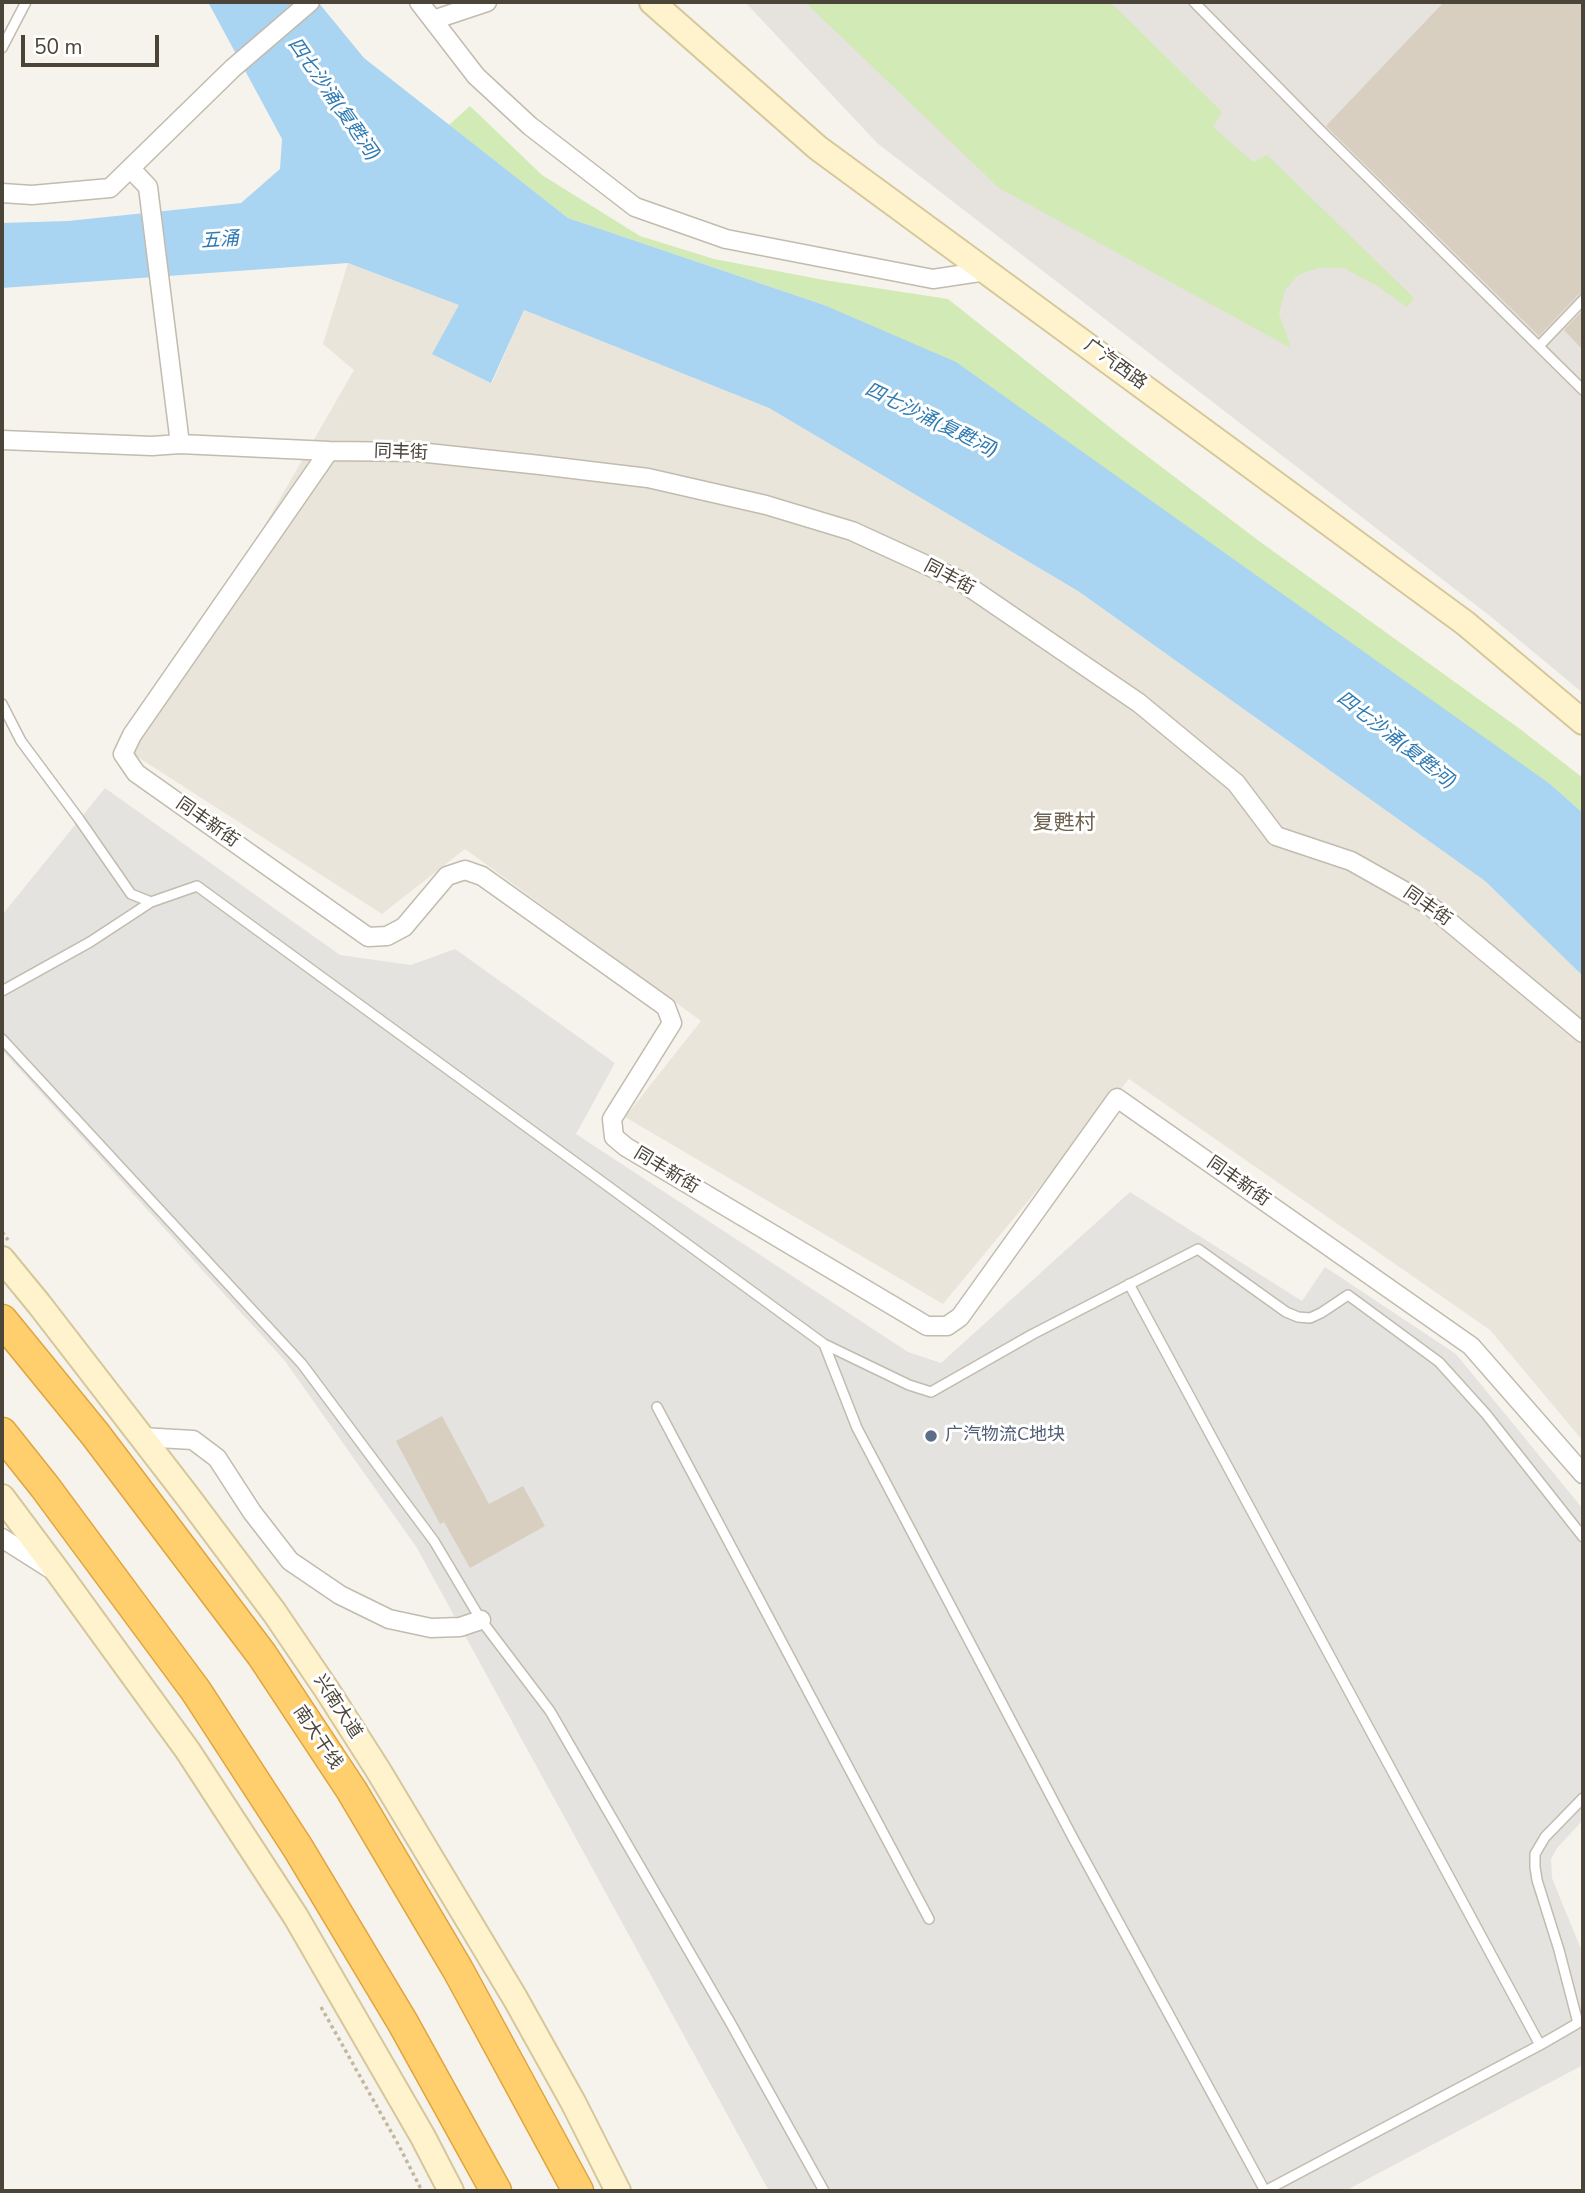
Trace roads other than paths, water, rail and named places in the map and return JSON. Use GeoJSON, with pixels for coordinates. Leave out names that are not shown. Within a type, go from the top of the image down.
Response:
{"type":"FeatureCollection","features":[{"type":"Feature","properties":{"kind":"highway","name":"南大干线"},"geometry":{"type":"LineString","coordinates":[[2,1320],[95,1434],[262,1655],[345,1780],[458,1970],[577,2188]]}},
{"type":"Feature","properties":{"kind":"highway"},"geometry":{"type":"LineString","coordinates":[[2,1433],[196,1691],[298,1849],[396,2011],[496,2191]]}},
{"type":"Feature","properties":{"kind":"main road","name":"广汽西路"},"geometry":{"type":"LineString","coordinates":[[652,2],[818,148],[1465,623],[1583,722]]}},
{"type":"Feature","properties":{"kind":"main road","name":"兴南大道"},"geometry":{"type":"LineString","coordinates":[[2,1259],[274,1612],[378,1770],[515,1998],[573,2102],[618,2191]]}},
{"type":"Feature","properties":{"kind":"main road"},"geometry":{"type":"LineString","coordinates":[[2,1497],[188,1751],[296,1917],[423,2137],[451,2191]]}},
{"type":"Feature","properties":{"kind":"street"},"geometry":{"type":"LineString","coordinates":[[2,193],[32,195],[110,188],[233,68],[310,2]]}},
{"type":"Feature","properties":{"kind":"street"},"geometry":{"type":"LineString","coordinates":[[419,2],[485,85],[530,126],[635,207],[726,239],[933,279],[986,271]]}},
{"type":"Feature","properties":{"kind":"street"},"geometry":{"type":"LineString","coordinates":[[433,20],[486,2]]}},
{"type":"Feature","properties":{"kind":"street"},"geometry":{"type":"LineString","coordinates":[[131,169],[148,187],[180,444]]}},
{"type":"Feature","properties":{"kind":"street","name":"同丰街"},"geometry":{"type":"LineString","coordinates":[[2,440],[418,452],[648,478],[766,505],[852,531],[959,580],[1139,703],[1236,783],[1276,836],[1351,860],[1429,905],[1583,1032]]}},
{"type":"Feature","properties":{"kind":"street","name":"同丰新街"},"geometry":{"type":"LineString","coordinates":[[329,451],[132,736],[123,754],[136,773],[368,937],[387,936],[404,927],[447,876],[465,870],[482,876],[666,1007],[672,1023],[612,1119],[614,1137],[637,1154],[927,1326],[947,1326],[960,1317],[1117,1098],[1471,1346],[1583,1474]]}},
{"type":"Feature","properties":{"kind":"street"},"geometry":{"type":"LineString","coordinates":[[141,1437],[193,1440],[217,1458],[252,1512],[290,1561],[340,1595],[389,1619],[431,1628],[460,1627],[481,1620]]}},
{"type":"Feature","properties":{"kind":"street"},"geometry":{"type":"LineString","coordinates":[[2,1538],[61,1576]]}},
{"type":"Feature","properties":{"kind":"lane"},"geometry":{"type":"LineString","coordinates":[[2,48],[26,2]]}},
{"type":"Feature","properties":{"kind":"lane"},"geometry":{"type":"LineString","coordinates":[[1194,2],[1583,390]]}},
{"type":"Feature","properties":{"kind":"lane"},"geometry":{"type":"LineString","coordinates":[[1539,346],[1583,300]]}},
{"type":"Feature","properties":{"kind":"lane"},"geometry":{"type":"LineString","coordinates":[[2,704],[21,741],[131,894],[151,902]]}},
{"type":"Feature","properties":{"kind":"lane"},"geometry":{"type":"LineString","coordinates":[[2,991],[90,942],[151,902],[197,887],[824,1344],[909,1385],[931,1392],[1032,1334],[1198,1249],[1286,1312],[1298,1317],[1310,1318],[1348,1295],[1439,1362],[1486,1414],[1583,1537]]}},
{"type":"Feature","properties":{"kind":"lane"},"geometry":{"type":"LineString","coordinates":[[2,1039],[302,1364],[434,1541],[481,1620],[550,1711],[824,2191]]}},
{"type":"Feature","properties":{"kind":"lane"},"geometry":{"type":"LineString","coordinates":[[1129,1284],[1541,2045]]}},
{"type":"Feature","properties":{"kind":"lane"},"geometry":{"type":"LineString","coordinates":[[824,1344],[857,1428],[1080,1851],[1265,2191],[1541,2045],[1577,2023],[1559,1950],[1536,1880],[1535,1854],[1545,1837],[1583,1798]]}},
{"type":"Feature","properties":{"kind":"lane"},"geometry":{"type":"LineString","coordinates":[[657,1407],[929,1919]]}},
{"type":"Feature","properties":{"kind":"water"},"geometry":{"type":"Polygon","coordinates":[[[208,2],[318,2],[364,58],[568,218],[824,305],[956,362],[1550,784],[1583,813],[1583,976],[1485,881],[1078,591],[769,408],[524,310],[491,383],[432,354],[459,305],[348,263],[2,288],[2,223],[68,221],[241,203],[280,169],[282,139],[208,2]]]}},
{"type":"Feature","properties":{"kind":"place","name":"广汽物流C地块"},"geometry":{"type":"Point","coordinates":[931,1436]}},
{"type":"Feature","properties":{"kind":"district","name":"复甦村"},"geometry":{"type":"Point","coordinates":[1064,824]}},
{"type":"Feature","properties":{"kind":"water label","name":"四七沙涌(复甦河)"},"geometry":{"type":"Point","coordinates":[333,100]}},
{"type":"Feature","properties":{"kind":"water label","name":"五涌"},"geometry":{"type":"Point","coordinates":[220,241]}},
{"type":"Feature","properties":{"kind":"water label","name":"四七沙涌(复甦河)"},"geometry":{"type":"Point","coordinates":[931,421]}},
{"type":"Feature","properties":{"kind":"water label","name":"四七沙涌(复甦河)"},"geometry":{"type":"Point","coordinates":[1396,741]}}]}
